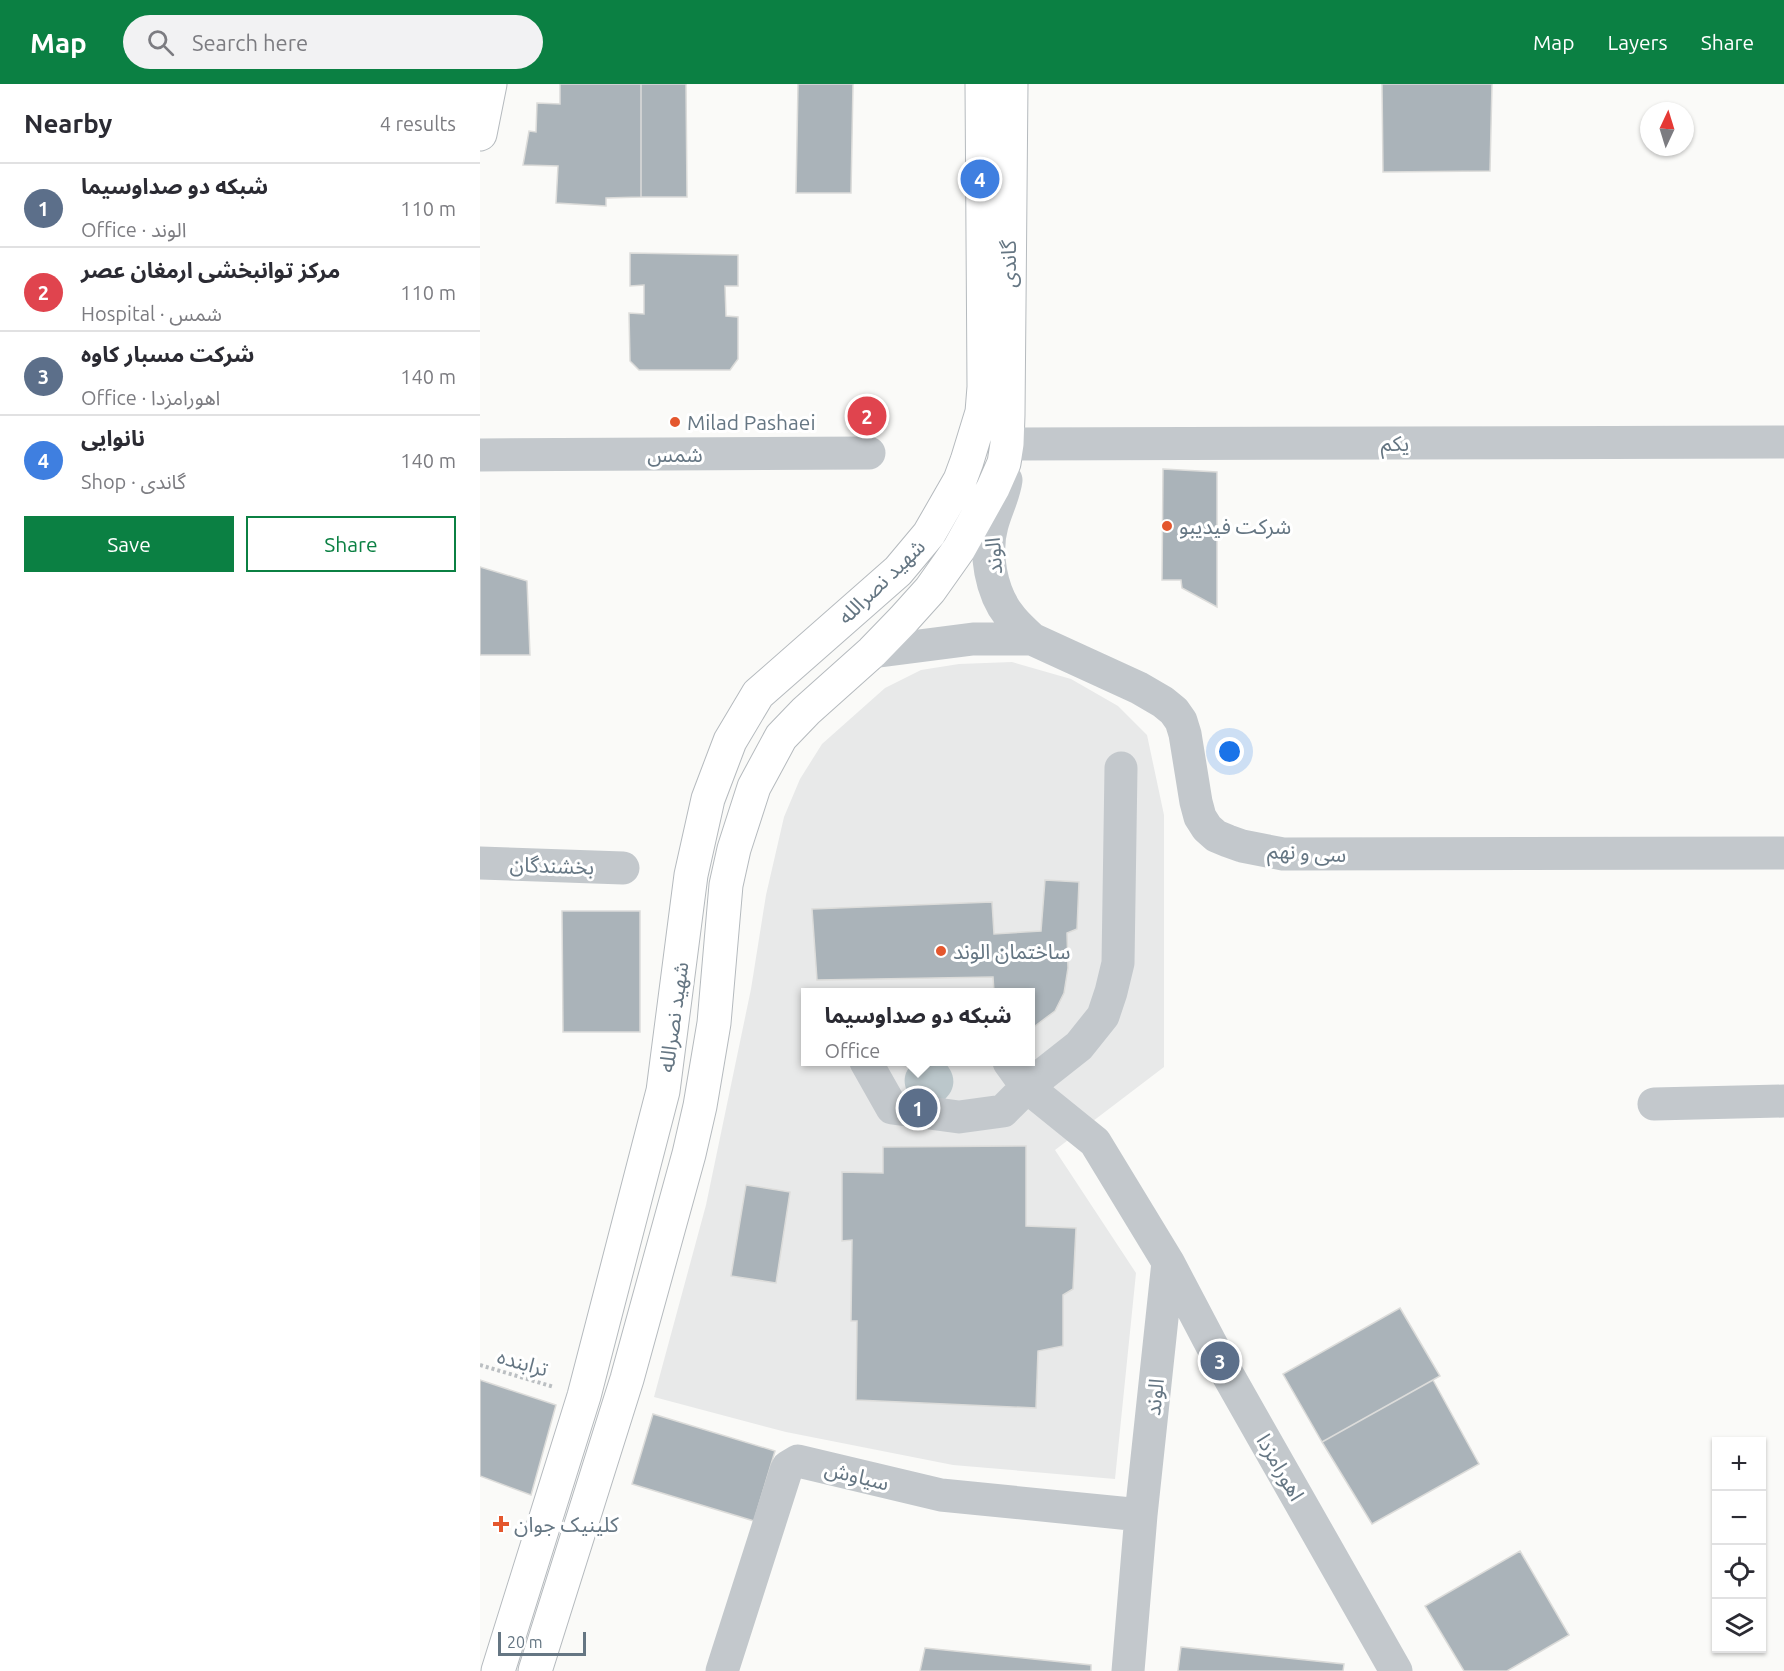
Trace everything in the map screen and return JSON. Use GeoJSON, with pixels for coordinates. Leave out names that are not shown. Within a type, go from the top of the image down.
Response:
{"type":"FeatureCollection","features":[{"type":"Feature","properties":{"kind":"main road"},"geometry":{"type":"LineString","coordinates":[[480,134],[490,84]]}},
{"type":"Feature","properties":{"kind":"main road","name":"گاندی"},"geometry":{"type":"LineString","coordinates":[[975,438],[982,412],[984,387],[982,84]]}},
{"type":"Feature","properties":{"kind":"main road","name":"گاندی"},"geometry":{"type":"LineString","coordinates":[[1005,453],[1011,84]]}},
{"type":"Feature","properties":{"kind":"main road"},"geometry":{"type":"LineString","coordinates":[[975,438],[1005,453]]}},
{"type":"Feature","properties":{"kind":"main road","name":"شهید نصرالله"},"geometry":{"type":"LineString","coordinates":[[498,1671],[584,1396],[663,1091],[691,875],[708,799],[730,741],[759,694],[898,571],[929,534],[960,480],[975,438]]}},
{"type":"Feature","properties":{"kind":"main road","name":"شهید نصرالله"},"geometry":{"type":"LineString","coordinates":[[535,1671],[627,1378],[689,1154],[700,1106],[714,1023],[726,885],[754,787],[781,737],[806,711],[872,652],[930,590],[959,549],[993,488],[1005,453]]}},
{"type":"Feature","properties":{"kind":"street","name":"یکم"},"geometry":{"type":"LineString","coordinates":[[1005,453],[1784,442]]}},
{"type":"Feature","properties":{"kind":"street","name":"شمس"},"geometry":{"type":"LineString","coordinates":[[480,455],[869,453]]}},
{"type":"Feature","properties":{"kind":"street","name":"الوند"},"geometry":{"type":"LineString","coordinates":[[1005,453],[1006,484],[991,527],[988,546],[989,561],[998,597],[1009,615],[1032,639]]}},
{"type":"Feature","properties":{"kind":"street","name":"سی و نهم"},"geometry":{"type":"LineString","coordinates":[[872,652],[973,639],[1032,639],[1139,688],[1163,702],[1181,721],[1196,802],[1200,817],[1207,828],[1216,836],[1242,846],[1283,854],[1784,853]]}},
{"type":"Feature","properties":{"kind":"street"},"geometry":{"type":"LineString","coordinates":[[868,1066],[891,1108],[959,1118],[1003,1111],[1018,1075],[1079,1046],[1102,1016],[1118,963],[1121,768]]}},
{"type":"Feature","properties":{"kind":"street","name":"بخشندگان"},"geometry":{"type":"LineString","coordinates":[[480,863],[623,868]]}},
{"type":"Feature","properties":{"kind":"street"},"geometry":{"type":"LineString","coordinates":[[1018,1075],[1095,1142],[1168,1262]]}},
{"type":"Feature","properties":{"kind":"street"},"geometry":{"type":"LineString","coordinates":[[1654,1104],[1784,1101]]}},
{"type":"Feature","properties":{"kind":"street","name":"الوند"},"geometry":{"type":"LineString","coordinates":[[1128,1671],[1168,1262]]}},
{"type":"Feature","properties":{"kind":"street","name":"اهورامزدا"},"geometry":{"type":"LineString","coordinates":[[1168,1262],[1220,1361],[1396,1671]]}},
{"type":"Feature","properties":{"kind":"street","name":"سیاوش"},"geometry":{"type":"LineString","coordinates":[[722,1671],[786,1471],[798,1461],[941,1496],[1142,1515]]}},
{"type":"Feature","properties":{"kind":"path","name":"ترابنده"},"geometry":{"type":"LineString","coordinates":[[480,1365],[558,1388]]}},
{"type":"Feature","properties":{"kind":"shaded area"},"geometry":{"type":"Polygon","coordinates":[[[1012,662],[1071,679],[1118,706],[1147,735],[1164,815],[1164,1067],[1055,1150],[1136,1273],[1115,1479],[953,1465],[786,1432],[654,1397],[706,1205],[751,989],[766,895],[784,817],[800,779],[822,744],[885,688],[921,670],[959,664],[1012,662]]]}},
{"type":"Feature","properties":{"kind":"shaded area"},"geometry":{"type":"Polygon","coordinates":[[[910,1066],[948,1066],[953,1078],[952,1089],[940,1103],[913,1100],[905,1085],[907,1070],[910,1066]]]}},
{"type":"Feature","properties":{"kind":"building"},"geometry":{"type":"Polygon","coordinates":[[[560,84],[641,84],[641,197],[606,198],[606,206],[556,203],[558,166],[523,165],[529,131],[536,132],[537,103],[560,104],[560,84]]]}},
{"type":"Feature","properties":{"kind":"building"},"geometry":{"type":"Polygon","coordinates":[[[641,84],[686,84],[687,197],[641,197],[641,84]]]}},
{"type":"Feature","properties":{"kind":"building"},"geometry":{"type":"Polygon","coordinates":[[[798,84],[853,84],[851,193],[796,193],[798,84]]]}},
{"type":"Feature","properties":{"kind":"building"},"geometry":{"type":"Polygon","coordinates":[[[1382,84],[1492,84],[1490,171],[1383,172],[1382,84]]]}},
{"type":"Feature","properties":{"kind":"building"},"geometry":{"type":"Polygon","coordinates":[[[630,253],[738,255],[738,286],[725,286],[726,316],[738,317],[738,359],[730,370],[639,370],[630,361],[629,313],[644,314],[644,285],[630,286],[630,253]]]}},
{"type":"Feature","properties":{"kind":"building"},"geometry":{"type":"Polygon","coordinates":[[[1163,469],[1217,472],[1217,607],[1182,588],[1181,580],[1162,580],[1163,469]]]}},
{"type":"Feature","properties":{"kind":"building"},"geometry":{"type":"Polygon","coordinates":[[[480,567],[527,581],[530,655],[480,655],[480,567]]]}},
{"type":"Feature","properties":{"kind":"building","name":"ساختمان الوند"},"geometry":{"type":"Polygon","coordinates":[[[1045,880],[1079,882],[1077,929],[1067,933],[1068,968],[1064,993],[1055,1011],[1035,1026],[1035,988],[994,988],[993,977],[817,980],[812,909],[992,902],[994,934],[1041,931],[1045,880]]]}},
{"type":"Feature","properties":{"kind":"building"},"geometry":{"type":"Polygon","coordinates":[[[562,911],[640,911],[640,1032],[563,1032],[562,911]]]}},
{"type":"Feature","properties":{"kind":"building"},"geometry":{"type":"Polygon","coordinates":[[[1026,1146],[1026,1226],[1076,1228],[1073,1289],[1063,1295],[1063,1346],[1038,1351],[1036,1408],[856,1400],[857,1321],[851,1321],[852,1240],[842,1241],[842,1172],[883,1173],[883,1147],[1026,1146]]]}},
{"type":"Feature","properties":{"kind":"building"},"geometry":{"type":"Polygon","coordinates":[[[746,1185],[790,1192],[776,1283],[731,1276],[746,1185]]]}},
{"type":"Feature","properties":{"kind":"building"},"geometry":{"type":"Polygon","coordinates":[[[1400,1308],[1440,1376],[1322,1442],[1283,1374],[1400,1308]]]}},
{"type":"Feature","properties":{"kind":"building"},"geometry":{"type":"Polygon","coordinates":[[[480,1380],[556,1405],[531,1495],[480,1476],[480,1380]]]}},
{"type":"Feature","properties":{"kind":"building"},"geometry":{"type":"Polygon","coordinates":[[[1433,1380],[1479,1464],[1372,1524],[1322,1442],[1433,1380]]]}},
{"type":"Feature","properties":{"kind":"building"},"geometry":{"type":"Polygon","coordinates":[[[653,1414],[775,1451],[754,1521],[632,1484],[653,1414]]]}},
{"type":"Feature","properties":{"kind":"building"},"geometry":{"type":"Polygon","coordinates":[[[1520,1551],[1569,1635],[1507,1671],[1464,1671],[1425,1606],[1520,1551]]]}},
{"type":"Feature","properties":{"kind":"building"},"geometry":{"type":"Polygon","coordinates":[[[1181,1647],[1344,1664],[1343,1671],[1178,1671],[1181,1647]]]}},
{"type":"Feature","properties":{"kind":"building"},"geometry":{"type":"Polygon","coordinates":[[[925,1648],[1091,1665],[1091,1671],[920,1671],[925,1648]]]}},
{"type":"Feature","properties":{"kind":"place","name":"نانوایی"},"geometry":{"type":"Point","coordinates":[980,179]}},
{"type":"Feature","properties":{"kind":"place","name":"مرکز توانبخشی ارمغان عصر"},"geometry":{"type":"Point","coordinates":[867,416]}},
{"type":"Feature","properties":{"kind":"place","name":"Milad Pashaei"},"geometry":{"type":"Point","coordinates":[675,422]}},
{"type":"Feature","properties":{"kind":"place","name":"شرکت فیدیبو"},"geometry":{"type":"Point","coordinates":[1167,526]}},
{"type":"Feature","properties":{"kind":"place","name":"ساختمان الوند"},"geometry":{"type":"Point","coordinates":[941,951]}},
{"type":"Feature","properties":{"kind":"place","name":"شبکه دو صداوسیما"},"geometry":{"type":"Point","coordinates":[918,1108]}},
{"type":"Feature","properties":{"kind":"place","name":"شرکت مسبار کاوه"},"geometry":{"type":"Point","coordinates":[1220,1361]}},
{"type":"Feature","properties":{"kind":"place","name":"کلینیک جوان"},"geometry":{"type":"Point","coordinates":[501,1524]}}]}
